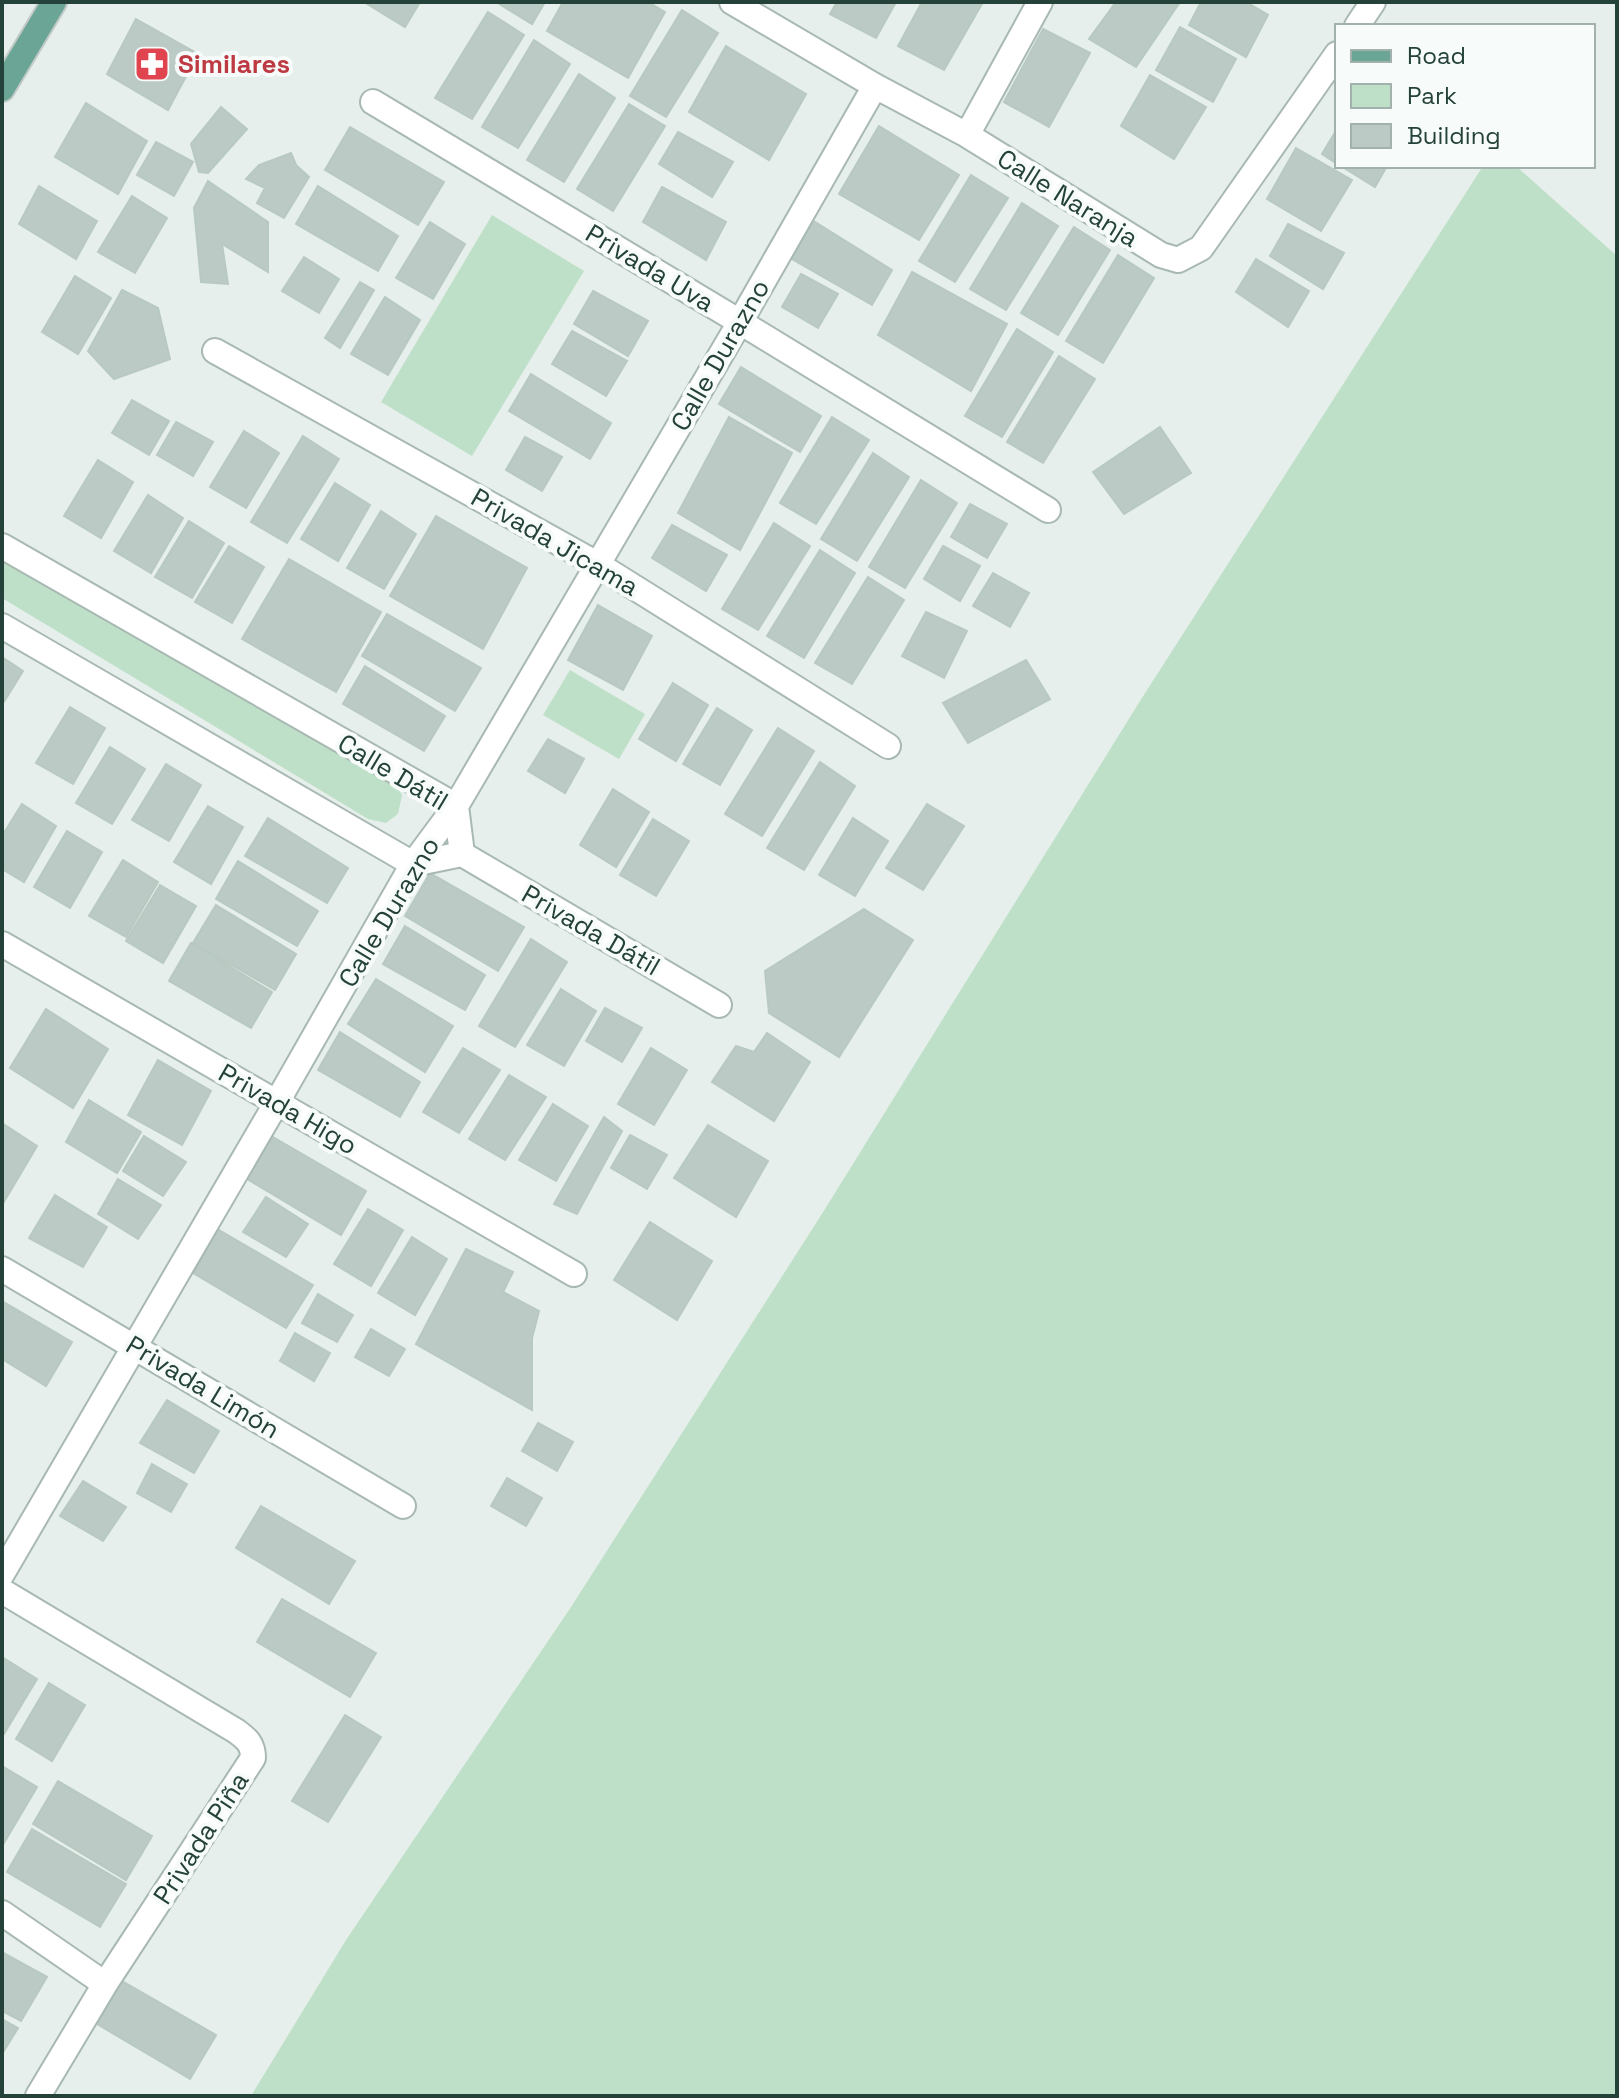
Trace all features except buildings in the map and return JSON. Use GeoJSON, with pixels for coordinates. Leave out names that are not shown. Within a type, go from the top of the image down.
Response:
{"type":"FeatureCollection","features":[{"type":"Feature","properties":{"kind":"main road"},"geometry":{"type":"LineString","coordinates":[[2,89],[54,2]]}},
{"type":"Feature","properties":{"kind":"street","name":"Calle Naranja"},"geometry":{"type":"LineString","coordinates":[[732,2],[875,86],[967,135],[1161,255],[1178,260],[1201,248],[1335,57]]}},
{"type":"Feature","properties":{"kind":"street"},"geometry":{"type":"LineString","coordinates":[[967,135],[1040,2]]}},
{"type":"Feature","properties":{"kind":"street"},"geometry":{"type":"LineString","coordinates":[[1358,24],[1373,2]]}},
{"type":"Feature","properties":{"kind":"street","name":"Calle Durazno"},"geometry":{"type":"LineString","coordinates":[[2,1574],[413,864],[456,806],[875,86]]}},
{"type":"Feature","properties":{"kind":"street","name":"Privada Uva"},"geometry":{"type":"LineString","coordinates":[[373,102],[1048,510]]}},
{"type":"Feature","properties":{"kind":"street","name":"Privada Jicama"},"geometry":{"type":"LineString","coordinates":[[215,351],[597,564],[888,746]]}},
{"type":"Feature","properties":{"kind":"street","name":"Calle Dátil"},"geometry":{"type":"LineString","coordinates":[[2,546],[456,806],[462,854]]}},
{"type":"Feature","properties":{"kind":"street"},"geometry":{"type":"LineString","coordinates":[[2,626],[413,864],[462,854]]}},
{"type":"Feature","properties":{"kind":"street","name":"Privada Dátil"},"geometry":{"type":"LineString","coordinates":[[462,854],[719,1005]]}},
{"type":"Feature","properties":{"kind":"street","name":"Privada Higo"},"geometry":{"type":"LineString","coordinates":[[2,944],[574,1274]]}},
{"type":"Feature","properties":{"kind":"street","name":"Privada Limón"},"geometry":{"type":"LineString","coordinates":[[2,1269],[403,1506]]}},
{"type":"Feature","properties":{"kind":"street","name":"Privada Piña"},"geometry":{"type":"LineString","coordinates":[[2,1591],[236,1731],[248,1740],[253,1749],[253,1758],[105,1984],[38,2096]]}},
{"type":"Feature","properties":{"kind":"street"},"geometry":{"type":"LineString","coordinates":[[2,1913],[105,1984]]}},
{"type":"Feature","properties":{"kind":"green space"},"geometry":{"type":"Polygon","coordinates":[[[1482,168],[1518,168],[1617,256],[1617,2096],[251,2096],[346,1940],[571,1607],[825,1209],[1140,701],[1482,168]]]}},
{"type":"Feature","properties":{"kind":"green space"},"geometry":{"type":"Polygon","coordinates":[[[492,215],[584,271],[472,456],[381,402],[492,215]]]}},
{"type":"Feature","properties":{"kind":"green space"},"geometry":{"type":"Polygon","coordinates":[[[2,547],[393,779],[402,795],[398,814],[386,823],[368,819],[2,598],[2,547]]]}},
{"type":"Feature","properties":{"kind":"green space"},"geometry":{"type":"Polygon","coordinates":[[[570,670],[645,714],[619,759],[543,715],[570,670]]]}},
{"type":"Feature","properties":{"kind":"place","name":"Similares"},"geometry":{"type":"Point","coordinates":[152,64]}}]}
